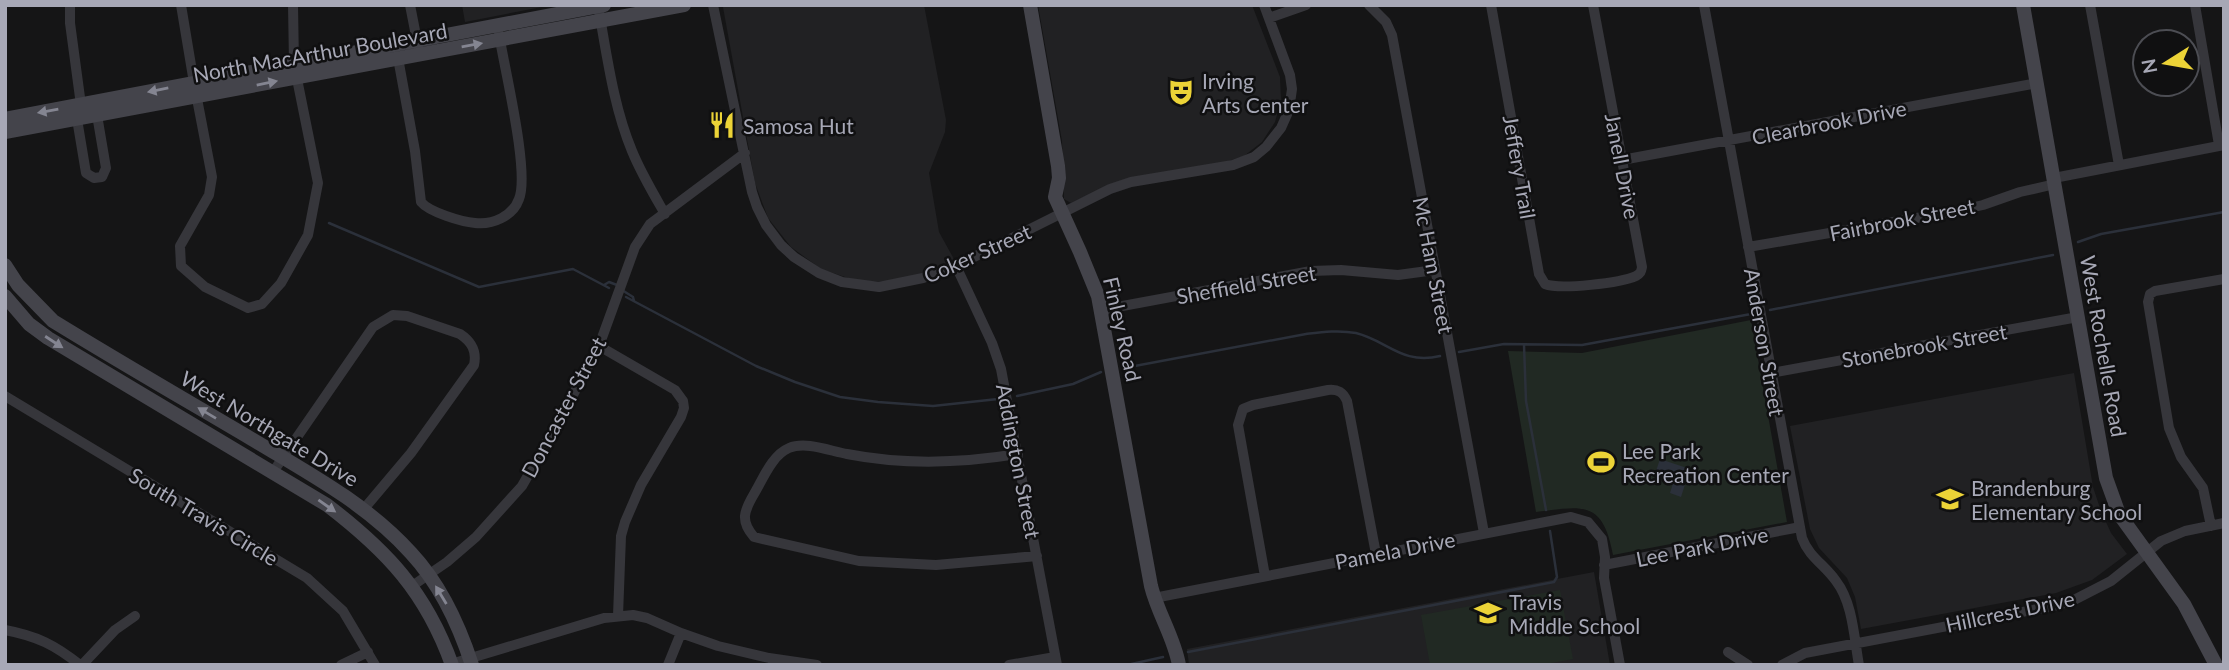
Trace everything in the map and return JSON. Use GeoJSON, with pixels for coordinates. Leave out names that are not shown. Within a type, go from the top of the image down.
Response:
{"type":"FeatureCollection","features":[{"type":"Feature","properties":{"kind":"main road","name":"North MacArthur Boulevard"},"geometry":{"type":"LineString","coordinates":[[5,132],[195,90],[601,11],[684,5]]}},
{"type":"Feature","properties":{"kind":"main road","name":"Finley Road"},"geometry":{"type":"LineString","coordinates":[[1030,5],[1058,166],[1059,178],[1055,197],[1093,281],[1101,310],[1154,598],[1172,638],[1179,665]]}},
{"type":"Feature","properties":{"kind":"main road","name":"West Rochelle Road"},"geometry":{"type":"LineString","coordinates":[[2023,5],[2106,478],[2119,514],[2184,604],[2217,665]]}},
{"type":"Feature","properties":{"kind":"main road","name":"North MacArthur Boulevard"},"geometry":{"type":"LineString","coordinates":[[296,70],[398,58],[418,48]]}},
{"type":"Feature","properties":{"kind":"main road","name":"North MacArthur Boulevard"},"geometry":{"type":"LineString","coordinates":[[5,119],[85,114]]}},
{"type":"Feature","properties":{"kind":"main road","name":"West Northgate Drive"},"geometry":{"type":"LineString","coordinates":[[5,265],[18,285],[53,321],[335,490],[388,529],[428,573],[445,601],[470,661]]}},
{"type":"Feature","properties":{"kind":"main road","name":"West Northgate Drive"},"geometry":{"type":"LineString","coordinates":[[5,296],[29,324],[48,338],[274,472],[352,524],[376,545],[412,586],[434,620],[452,664]]}},
{"type":"Feature","properties":{"kind":"street"},"geometry":{"type":"LineString","coordinates":[[70,5],[70,23],[85,114],[86,173],[94,178],[102,177],[106,168],[85,114]]}},
{"type":"Feature","properties":{"kind":"street"},"geometry":{"type":"LineString","coordinates":[[181,5],[212,177],[209,195],[180,246],[181,266],[205,287],[248,308],[262,304],[281,283],[308,234],[318,183],[296,70],[293,5]]}},
{"type":"Feature","properties":{"kind":"street"},"geometry":{"type":"LineString","coordinates":[[410,5],[418,48]]}},
{"type":"Feature","properties":{"kind":"street","name":"Coker Street"},"geometry":{"type":"LineString","coordinates":[[713,5],[752,192],[766,225],[794,257],[819,273],[842,282],[879,287],[923,278],[957,266],[1110,189],[1233,165],[1254,158],[1281,128],[1289,110],[1292,89],[1290,75],[1264,5]]}},
{"type":"Feature","properties":{"kind":"street"},"geometry":{"type":"LineString","coordinates":[[1269,18],[1306,5]]}},
{"type":"Feature","properties":{"kind":"street","name":"Mc Ham Street"},"geometry":{"type":"LineString","coordinates":[[1369,5],[1382,9],[1391,35],[1484,533]]}},
{"type":"Feature","properties":{"kind":"street","name":"Jeffery Trail"},"geometry":{"type":"LineString","coordinates":[[1492,5],[1539,274],[1548,285],[1588,285]]}},
{"type":"Feature","properties":{"kind":"street","name":"Janell Drive"},"geometry":{"type":"LineString","coordinates":[[1588,285],[1636,276],[1642,267],[1593,5]]}},
{"type":"Feature","properties":{"kind":"street","name":"Anderson Street"},"geometry":{"type":"LineString","coordinates":[[1704,5],[1800,527],[1809,553],[1836,581],[1845,596],[1858,665]]}},
{"type":"Feature","properties":{"kind":"street"},"geometry":{"type":"LineString","coordinates":[[2090,5],[2119,165]]}},
{"type":"Feature","properties":{"kind":"street"},"geometry":{"type":"LineString","coordinates":[[2195,5],[2221,145]]}},
{"type":"Feature","properties":{"kind":"street"},"geometry":{"type":"LineString","coordinates":[[601,11],[616,100],[626,137],[640,170],[665,214]]}},
{"type":"Feature","properties":{"kind":"street"},"geometry":{"type":"LineString","coordinates":[[398,58],[415,151],[421,202],[429,209],[467,222],[493,221],[513,209],[522,190],[519,145],[498,33]]}},
{"type":"Feature","properties":{"kind":"street","name":"Clearbrook Drive"},"geometry":{"type":"LineString","coordinates":[[1622,160],[2037,83]]}},
{"type":"Feature","properties":{"kind":"street","name":"Fairbrook Street"},"geometry":{"type":"LineString","coordinates":[[1748,247],[1958,211],[2054,181],[2221,145]]}},
{"type":"Feature","properties":{"kind":"street","name":"Doncaster Street"},"geometry":{"type":"LineString","coordinates":[[412,586],[447,562],[476,537],[522,486],[599,346],[635,247],[650,225],[745,153]]}},
{"type":"Feature","properties":{"kind":"street","name":"Addington Street"},"geometry":{"type":"LineString","coordinates":[[957,266],[1001,369],[1056,661]]}},
{"type":"Feature","properties":{"kind":"street","name":"Sheffield Street"},"geometry":{"type":"LineString","coordinates":[[1101,310],[1311,271],[1340,270],[1398,275],[1435,270]]}},
{"type":"Feature","properties":{"kind":"street"},"geometry":{"type":"LineString","coordinates":[[2211,526],[2203,488],[2181,457],[2169,428],[2148,302],[2150,294],[2162,288],[2224,279]]}},
{"type":"Feature","properties":{"kind":"street"},"geometry":{"type":"LineString","coordinates":[[274,472],[373,327],[393,315],[407,316],[460,334],[468,339],[476,355],[474,365],[411,453],[363,510]]}},
{"type":"Feature","properties":{"kind":"street","name":"Stonebrook Street"},"geometry":{"type":"LineString","coordinates":[[1771,373],[2078,317]]}},
{"type":"Feature","properties":{"kind":"street"},"geometry":{"type":"LineString","coordinates":[[599,346],[670,386],[681,395],[684,408],[673,434],[641,485],[625,523],[619,554],[618,616]]}},
{"type":"Feature","properties":{"kind":"street"},"geometry":{"type":"LineString","coordinates":[[1265,576],[1238,425],[1244,409],[1268,402],[1336,389],[1343,394],[1347,401],[1377,554]]}},
{"type":"Feature","properties":{"kind":"street","name":"South Travis Circle"},"geometry":{"type":"LineString","coordinates":[[5,396],[307,578],[343,611],[375,665]]}},
{"type":"Feature","properties":{"kind":"street"},"geometry":{"type":"LineString","coordinates":[[1018,454],[982,460],[936,461],[851,455],[799,445],[788,448],[777,457],[744,510],[745,523],[754,537],[859,561],[936,565],[1037,556]]}},
{"type":"Feature","properties":{"kind":"street","name":"Pamela Drive"},"geometry":{"type":"LineString","coordinates":[[1154,598],[1571,517],[1581,518],[1595,528],[1602,539],[1604,565]]}},
{"type":"Feature","properties":{"kind":"street","name":"Hillcrest Drive"},"geometry":{"type":"LineString","coordinates":[[1783,665],[1805,653],[2072,601],[2110,581],[2161,541],[2224,523]]}},
{"type":"Feature","properties":{"kind":"street","name":"Lee Park Drive"},"geometry":{"type":"LineString","coordinates":[[1604,565],[1800,527]]}},
{"type":"Feature","properties":{"kind":"street"},"geometry":{"type":"LineString","coordinates":[[1604,565],[1620,665]]}},
{"type":"Feature","properties":{"kind":"street"},"geometry":{"type":"LineString","coordinates":[[452,664],[470,661],[604,618],[634,615],[681,634],[770,661],[817,665]]}},
{"type":"Feature","properties":{"kind":"street"},"geometry":{"type":"LineString","coordinates":[[5,630],[36,637],[60,649],[81,665],[115,630],[135,616]]}},
{"type":"Feature","properties":{"kind":"street"},"geometry":{"type":"LineString","coordinates":[[668,665],[681,634]]}},
{"type":"Feature","properties":{"kind":"street"},"geometry":{"type":"LineString","coordinates":[[341,665],[368,652]]}},
{"type":"Feature","properties":{"kind":"street"},"geometry":{"type":"LineString","coordinates":[[1728,652],[1748,665]]}},
{"type":"Feature","properties":{"kind":"street"},"geometry":{"type":"LineString","coordinates":[[1009,665],[1056,661]]}},
{"type":"Feature","properties":{"kind":"shaded area"},"geometry":{"type":"Polygon","coordinates":[[[462,5],[552,5],[465,22],[462,5]]]}},
{"type":"Feature","properties":{"kind":"shaded area"},"geometry":{"type":"Polygon","coordinates":[[[924,5],[946,120],[945,132],[929,173],[939,232],[955,261],[893,282],[857,281],[821,269],[791,247],[768,218],[755,183],[723,7],[924,5]]]}},
{"type":"Feature","properties":{"kind":"shaded area","name":"Irving Arts Center"},"geometry":{"type":"Polygon","coordinates":[[[1038,5],[1252,5],[1280,77],[1281,100],[1275,122],[1262,142],[1244,156],[1222,163],[1114,183],[1071,203],[1064,199],[1062,141],[1038,5]]]}},
{"type":"Feature","properties":{"kind":"shaded area"},"geometry":{"type":"Polygon","coordinates":[[[1751,320],[1787,522],[1613,555],[1609,537],[1597,516],[1578,508],[1536,512],[1508,351],[1582,353],[1751,320]]]}},
{"type":"Feature","properties":{"kind":"shaded area","name":"Brandenburg Elementary School"},"geometry":{"type":"Polygon","coordinates":[[[2074,373],[2093,487],[2111,533],[2127,554],[2092,580],[2056,593],[1861,629],[1855,597],[1847,578],[1819,548],[1810,529],[1790,426],[2074,373]]]}},
{"type":"Feature","properties":{"kind":"shaded area"},"geometry":{"type":"Polygon","coordinates":[[[1660,459],[1690,469],[1681,497],[1670,493],[1674,480],[1655,474],[1660,459]]]}},
{"type":"Feature","properties":{"kind":"shaded area","name":"Travis Middle School"},"geometry":{"type":"Polygon","coordinates":[[[1594,572],[1610,665],[1189,665],[1187,649],[1594,572]]]}},
{"type":"Feature","properties":{"kind":"shaded area"},"geometry":{"type":"Polygon","coordinates":[[[1560,590],[1573,659],[1541,665],[1430,665],[1421,615],[1560,590]]]}},
{"type":"Feature","properties":{"kind":"waterway"},"geometry":{"type":"LineString","coordinates":[[2078,242],[2101,234],[2224,212]]}},
{"type":"Feature","properties":{"kind":"waterway"},"geometry":{"type":"LineString","coordinates":[[329,223],[479,287],[573,269],[609,288]]}},
{"type":"Feature","properties":{"kind":"waterway"},"geometry":{"type":"LineString","coordinates":[[1770,310],[2053,255]]}},
{"type":"Feature","properties":{"kind":"waterway"},"geometry":{"type":"LineString","coordinates":[[604,285],[609,282],[617,285]]}},
{"type":"Feature","properties":{"kind":"waterway"},"geometry":{"type":"LineString","coordinates":[[622,290],[633,297],[634,301]]}},
{"type":"Feature","properties":{"kind":"waterway"},"geometry":{"type":"LineString","coordinates":[[626,297],[756,366],[840,397],[933,406],[998,399]]}},
{"type":"Feature","properties":{"kind":"waterway"},"geometry":{"type":"LineString","coordinates":[[1459,352],[1504,344],[1582,345],[1751,314]]}},
{"type":"Feature","properties":{"kind":"waterway"},"geometry":{"type":"LineString","coordinates":[[1124,368],[1306,334],[1331,332],[1356,333],[1405,355],[1427,358],[1440,356]]}},
{"type":"Feature","properties":{"kind":"waterway"},"geometry":{"type":"LineString","coordinates":[[1524,345],[1526,401],[1546,510]]}},
{"type":"Feature","properties":{"kind":"waterway"},"geometry":{"type":"LineString","coordinates":[[1017,396],[1073,384],[1101,372]]}},
{"type":"Feature","properties":{"kind":"waterway"},"geometry":{"type":"LineString","coordinates":[[1188,652],[1554,582],[1557,577],[1550,531]]}},
{"type":"Feature","properties":{"kind":"waterway"},"geometry":{"type":"LineString","coordinates":[[1127,665],[1163,657]]}},
{"type":"Feature","properties":{"kind":"place","name":"Irving Arts Center"},"geometry":{"type":"Point","coordinates":[1181,92]}},
{"type":"Feature","properties":{"kind":"place","name":"Samosa Hut"},"geometry":{"type":"Point","coordinates":[722,125]}},
{"type":"Feature","properties":{"kind":"place","name":"Lee Park Recreation Center"},"geometry":{"type":"Point","coordinates":[1601,462]}},
{"type":"Feature","properties":{"kind":"place","name":"Brandenburg Elementary School"},"geometry":{"type":"Point","coordinates":[1950,499]}},
{"type":"Feature","properties":{"kind":"place","name":"Travis Middle School"},"geometry":{"type":"Point","coordinates":[1488,613]}}]}
